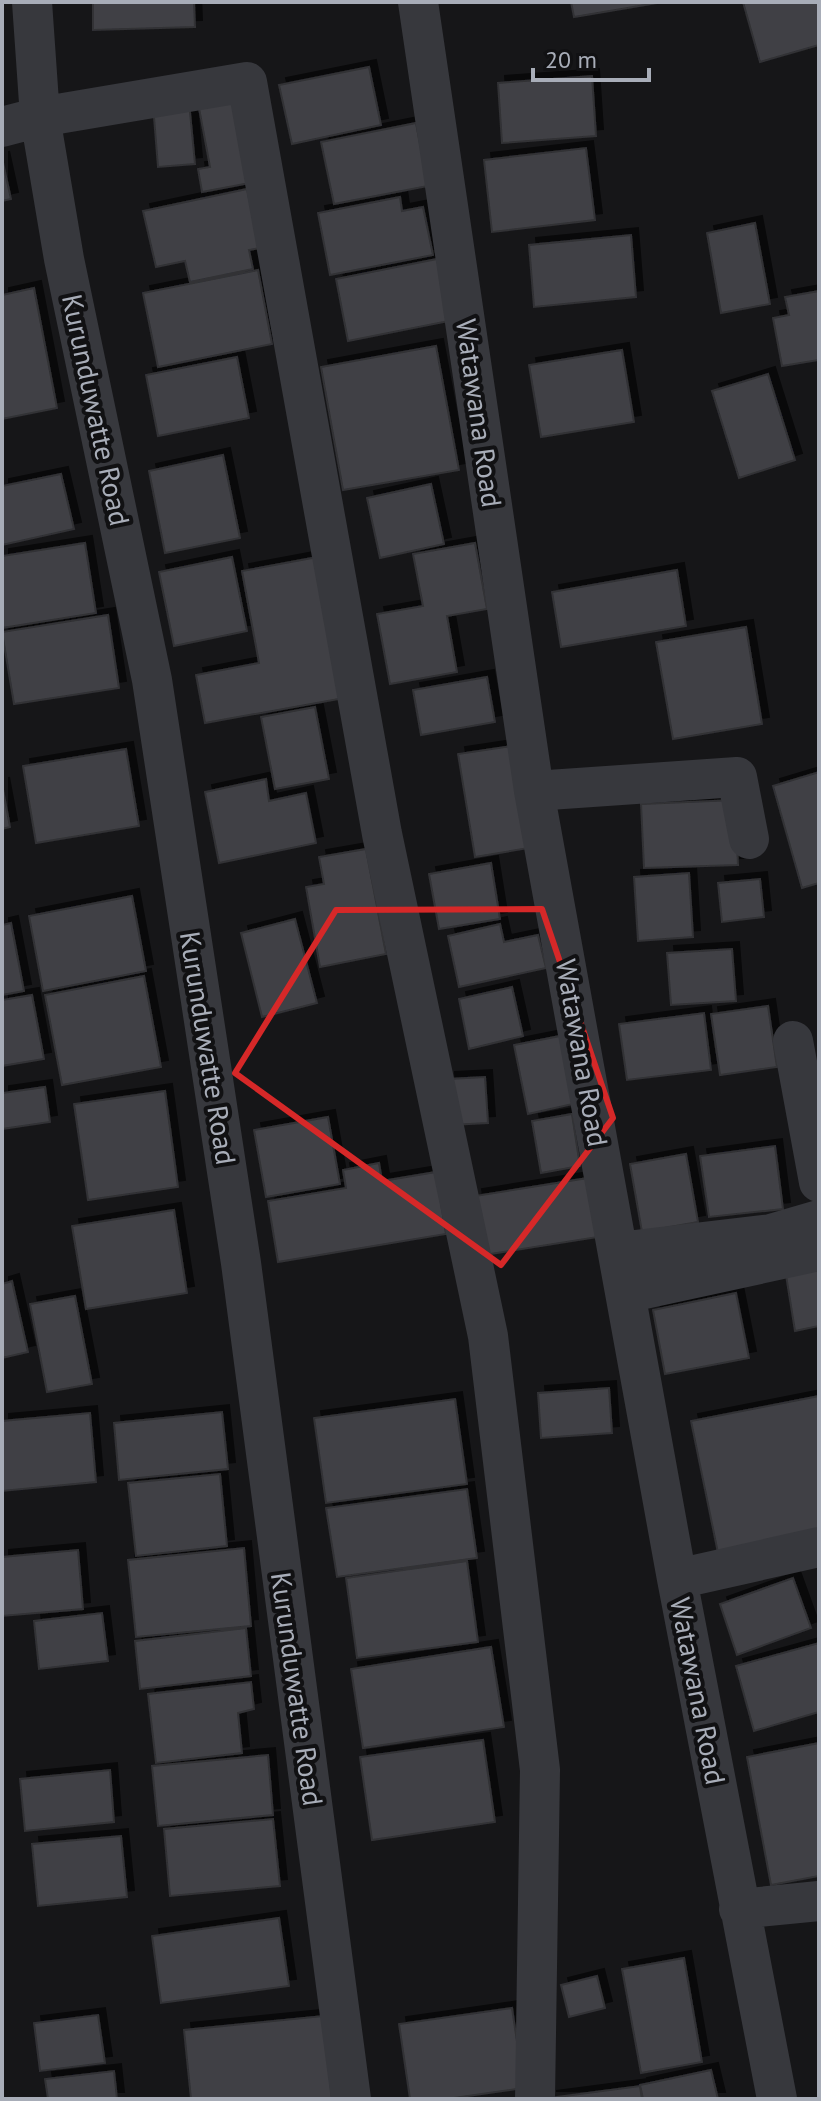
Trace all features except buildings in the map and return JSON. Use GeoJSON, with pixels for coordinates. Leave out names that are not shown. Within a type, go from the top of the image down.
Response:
{"type":"FeatureCollection","features":[{"type":"Feature","properties":{"kind":"street","name":"Kurunduwatte Road"},"geometry":{"type":"LineString","coordinates":[[32,2],[40,117],[64,259],[152,680],[241,1263],[351,2099]]}},
{"type":"Feature","properties":{"kind":"street","name":"Watawana Road"},"geometry":{"type":"LineString","coordinates":[[418,2],[534,791],[677,1579],[777,2099]]}},
{"type":"Feature","properties":{"kind":"street"},"geometry":{"type":"LineString","coordinates":[[2,127],[40,117],[247,82],[382,834],[488,1336],[540,1770],[535,2099]]}},
{"type":"Feature","properties":{"kind":"street"},"geometry":{"type":"LineString","coordinates":[[534,791],[737,777],[749,839]]}},
{"type":"Feature","properties":{"kind":"street"},"geometry":{"type":"LineString","coordinates":[[793,1041],[819,1182]]}},
{"type":"Feature","properties":{"kind":"street"},"geometry":{"type":"LineString","coordinates":[[618,1252],[771,1234],[819,1220]]}},
{"type":"Feature","properties":{"kind":"street"},"geometry":{"type":"LineString","coordinates":[[626,1293],[819,1251]]}},
{"type":"Feature","properties":{"kind":"street"},"geometry":{"type":"LineString","coordinates":[[677,1579],[819,1547]]}},
{"type":"Feature","properties":{"kind":"street"},"geometry":{"type":"LineString","coordinates":[[739,1909],[819,1901]]}},
{"type":"Feature","properties":{"kind":"highlighted area"},"geometry":{"type":"Polygon","coordinates":[[[542,909],[613,1118],[501,1265],[235,1073],[336,910],[542,909]]]}}]}
